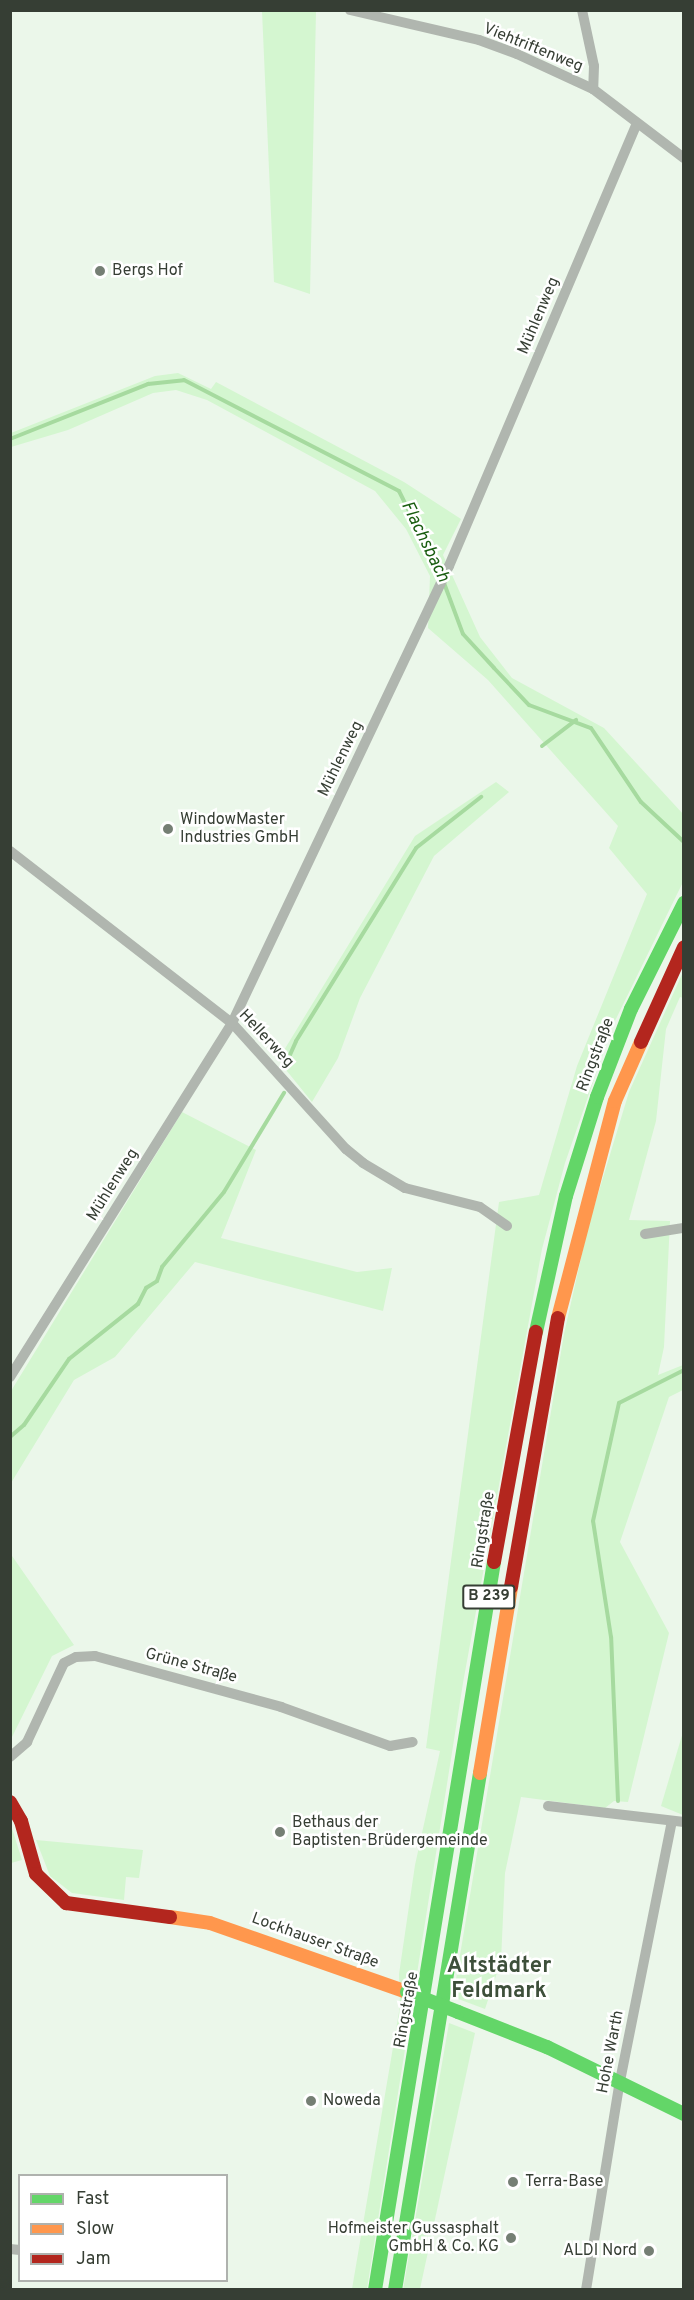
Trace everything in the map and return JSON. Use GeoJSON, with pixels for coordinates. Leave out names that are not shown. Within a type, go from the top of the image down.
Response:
{"type":"FeatureCollection","features":[{"type":"Feature","properties":{"kind":"main road","name":"Ringstraße"},"geometry":{"type":"LineString","coordinates":[[375,2289],[500,1528],[542,1299],[566,1196],[597,1096],[631,1009],[684,903]]}},
{"type":"Feature","properties":{"kind":"main road","name":"B 239"},"geometry":{"type":"LineString","coordinates":[[395,2289],[519,1531],[561,1301],[615,1101],[684,947]]}},
{"type":"Feature","properties":{"kind":"main road","name":"Lockhauser Straße"},"geometry":{"type":"LineString","coordinates":[[10,1802],[21,1821],[36,1874],[66,1903],[210,1923],[328,1961],[458,2012],[620,2081],[684,2114]]}},
{"type":"Feature","properties":{"kind":"street","name":"Viehtriftenweg"},"geometry":{"type":"LineString","coordinates":[[350,10],[479,40],[593,89],[684,158]]}},
{"type":"Feature","properties":{"kind":"street"},"geometry":{"type":"LineString","coordinates":[[582,10],[592,49],[593,89]]}},
{"type":"Feature","properties":{"kind":"street","name":"Mühlenweg"},"geometry":{"type":"LineString","coordinates":[[10,1377],[232,1023],[449,566],[637,123]]}},
{"type":"Feature","properties":{"kind":"street","name":"Hellerweg"},"geometry":{"type":"LineString","coordinates":[[10,851],[232,1023],[346,1149],[363,1163],[405,1188],[480,1207],[507,1226]]}},
{"type":"Feature","properties":{"kind":"street"},"geometry":{"type":"LineString","coordinates":[[645,1234],[684,1228]]}},
{"type":"Feature","properties":{"kind":"street","name":"Grüne Straße"},"geometry":{"type":"LineString","coordinates":[[10,1757],[27,1742],[64,1663],[75,1657],[95,1656],[281,1707],[390,1746],[413,1742]]}},
{"type":"Feature","properties":{"kind":"street"},"geometry":{"type":"LineString","coordinates":[[548,1806],[678,1822]]}},
{"type":"Feature","properties":{"kind":"street","name":"Hohe Warth"},"geometry":{"type":"LineString","coordinates":[[586,2289],[620,2081],[678,1822]]}},
{"type":"Feature","properties":{"kind":"green space"},"geometry":{"type":"Polygon","coordinates":[[[262,11],[316,11],[310,294],[274,282],[262,11]]]}},
{"type":"Feature","properties":{"kind":"green space"},"geometry":{"type":"Polygon","coordinates":[[[178,373],[211,389],[216,382],[404,482],[461,519],[443,555],[480,637],[512,678],[604,728],[683,814],[683,882],[613,1025],[565,1163],[542,1249],[463,1683],[367,2289],[352,2289],[400,2006],[399,1974],[415,1865],[440,1751],[426,1748],[499,1202],[539,1195],[577,1066],[647,894],[609,848],[618,826],[488,680],[428,628],[430,576],[406,529],[375,491],[207,400],[176,390],[153,393],[68,430],[11,447],[11,433],[155,376],[178,373]]]}},
{"type":"Feature","properties":{"kind":"green space"},"geometry":{"type":"Polygon","coordinates":[[[496,782],[509,792],[434,856],[360,998],[338,1058],[312,1102],[278,1060],[415,836],[496,782]]]}},
{"type":"Feature","properties":{"kind":"green space"},"geometry":{"type":"Polygon","coordinates":[[[683,972],[683,998],[680,997],[666,1029],[656,1121],[629,1220],[670,1221],[664,1347],[658,1375],[683,1365],[683,1390],[669,1397],[620,1542],[669,1633],[628,1802],[614,1801],[605,1808],[521,1797],[505,1873],[501,1961],[485,2009],[453,1997],[564,1334],[588,1227],[629,1092],[683,972]]]}},
{"type":"Feature","properties":{"kind":"green space"},"geometry":{"type":"Polygon","coordinates":[[[182,1112],[256,1150],[221,1238],[357,1272],[392,1268],[383,1311],[195,1262],[115,1357],[74,1380],[11,1483],[11,1391],[182,1112]]]}},
{"type":"Feature","properties":{"kind":"green space"},"geometry":{"type":"Polygon","coordinates":[[[10,1553],[74,1645],[52,1656],[12,1737],[10,1553]]]}},
{"type":"Feature","properties":{"kind":"green space"},"geometry":{"type":"Polygon","coordinates":[[[683,1732],[683,1815],[661,1806],[683,1732]]]}},
{"type":"Feature","properties":{"kind":"green space"},"geometry":{"type":"Polygon","coordinates":[[[10,1822],[22,1860],[11,1863],[10,1863],[10,1822]]]}},
{"type":"Feature","properties":{"kind":"green space"},"geometry":{"type":"Polygon","coordinates":[[[36,1840],[143,1850],[139,1878],[126,1877],[124,1900],[72,1893],[50,1876],[36,1840]]]}},
{"type":"Feature","properties":{"kind":"green space"},"geometry":{"type":"Polygon","coordinates":[[[449,2023],[475,2033],[420,2289],[403,2290],[449,2023]]]}},
{"type":"Feature","properties":{"kind":"waterway","name":"Flachsbach"},"geometry":{"type":"LineString","coordinates":[[10,439],[148,384],[184,380],[399,491],[441,576]]}},
{"type":"Feature","properties":{"kind":"waterway","name":"Flachsbach"},"geometry":{"type":"LineString","coordinates":[[444,583],[463,634],[494,668],[529,705],[591,728],[641,802],[684,842]]}},
{"type":"Feature","properties":{"kind":"waterway"},"geometry":{"type":"LineString","coordinates":[[542,746],[576,720]]}},
{"type":"Feature","properties":{"kind":"waterway"},"geometry":{"type":"LineString","coordinates":[[285,1066],[296,1041],[416,848],[481,797]]}},
{"type":"Feature","properties":{"kind":"waterway"},"geometry":{"type":"LineString","coordinates":[[10,1437],[24,1425],[69,1359],[138,1304],[146,1288],[157,1281],[162,1267],[224,1192],[284,1093]]}},
{"type":"Feature","properties":{"kind":"waterway"},"geometry":{"type":"LineString","coordinates":[[618,1801],[611,1637],[593,1521],[619,1403],[684,1370]]}},
{"type":"Feature","properties":{"kind":"traffic: fast"},"geometry":{"type":"LineString","coordinates":[[536,1332],[566,1196],[597,1097],[631,1009],[684,903]]}},
{"type":"Feature","properties":{"kind":"traffic: fast"},"geometry":{"type":"LineString","coordinates":[[375,2290],[494,1562]]}},
{"type":"Feature","properties":{"kind":"traffic: fast"},"geometry":{"type":"LineString","coordinates":[[395,2290],[480,1773]]}},
{"type":"Feature","properties":{"kind":"traffic: fast"},"geometry":{"type":"LineString","coordinates":[[407,1992],[458,2012]]}},
{"type":"Feature","properties":{"kind":"traffic: fast"},"geometry":{"type":"LineString","coordinates":[[458,2012],[547,2047],[684,2114]]}},
{"type":"Feature","properties":{"kind":"traffic: slow"},"geometry":{"type":"LineString","coordinates":[[558,1318],[615,1101],[641,1042]]}},
{"type":"Feature","properties":{"kind":"traffic: slow"},"geometry":{"type":"LineString","coordinates":[[480,1773],[511,1587]]}},
{"type":"Feature","properties":{"kind":"traffic: slow"},"geometry":{"type":"LineString","coordinates":[[170,1917],[210,1923],[407,1992]]}},
{"type":"Feature","properties":{"kind":"traffic: jam"},"geometry":{"type":"LineString","coordinates":[[641,1042],[684,947]]}},
{"type":"Feature","properties":{"kind":"traffic: jam"},"geometry":{"type":"LineString","coordinates":[[511,1587],[558,1318]]}},
{"type":"Feature","properties":{"kind":"traffic: jam"},"geometry":{"type":"LineString","coordinates":[[494,1562],[536,1332]]}},
{"type":"Feature","properties":{"kind":"traffic: jam"},"geometry":{"type":"LineString","coordinates":[[10,1802],[21,1821],[36,1874],[66,1903],[170,1917]]}},
{"type":"Feature","properties":{"kind":"place","name":"Bergs Hof"},"geometry":{"type":"Point","coordinates":[100,271]}},
{"type":"Feature","properties":{"kind":"place","name":"WindowMaster Industries GmbH"},"geometry":{"type":"Point","coordinates":[168,829]}},
{"type":"Feature","properties":{"kind":"place","name":"Bethaus der Baptisten-Brüdergemeinde"},"geometry":{"type":"Point","coordinates":[280,1832]}},
{"type":"Feature","properties":{"kind":"place","name":"Noweda"},"geometry":{"type":"Point","coordinates":[311,2101]}},
{"type":"Feature","properties":{"kind":"place","name":"Terra-Base"},"geometry":{"type":"Point","coordinates":[513,2182]}},
{"type":"Feature","properties":{"kind":"place","name":"Hofmeister Gussasphalt GmbH & Co. KG"},"geometry":{"type":"Point","coordinates":[511,2238]}},
{"type":"Feature","properties":{"kind":"place","name":"ALDI Nord"},"geometry":{"type":"Point","coordinates":[649,2251]}},
{"type":"Feature","properties":{"kind":"district","name":"Altstädter Feldmark"},"geometry":{"type":"Point","coordinates":[499,1979]}}]}
